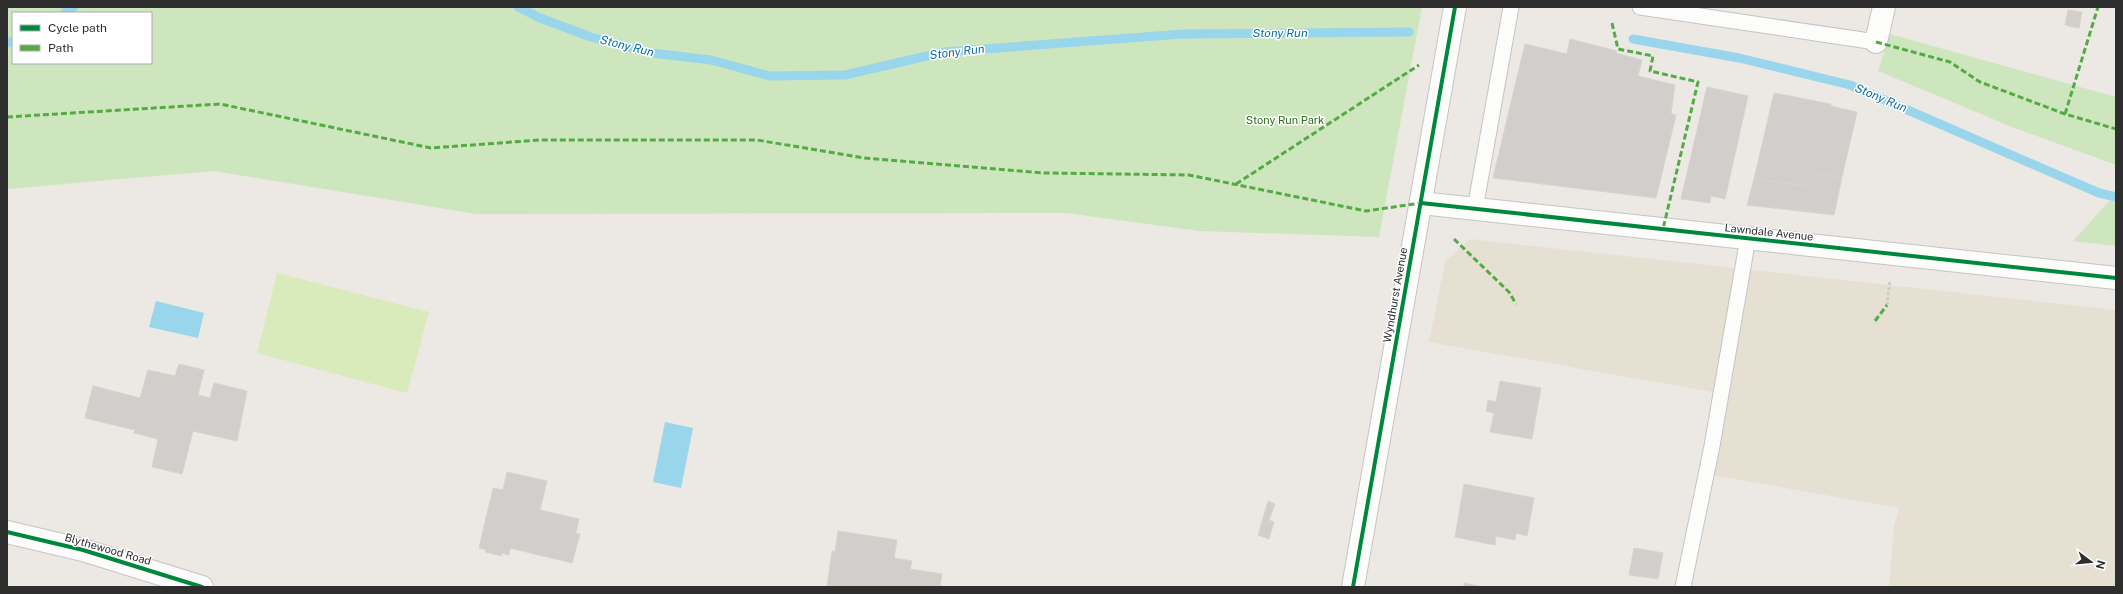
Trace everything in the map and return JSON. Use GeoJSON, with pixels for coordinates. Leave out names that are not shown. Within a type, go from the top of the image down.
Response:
{"type":"FeatureCollection","features":[{"type":"Feature","properties":{"kind":"street","name":"Wyndhurst Avenue"},"geometry":{"type":"LineString","coordinates":[[1353,587],[1455,7]]}},
{"type":"Feature","properties":{"kind":"street"},"geometry":{"type":"LineString","coordinates":[[1876,42],[1884,7]]}},
{"type":"Feature","properties":{"kind":"street","name":"Lawndale Avenue"},"geometry":{"type":"LineString","coordinates":[[1421,203],[2116,278]]}},
{"type":"Feature","properties":{"kind":"street","name":"Blythewood Road"},"geometry":{"type":"LineString","coordinates":[[7,532],[83,550],[202,587]]}},
{"type":"Feature","properties":{"kind":"lane"},"geometry":{"type":"LineString","coordinates":[[1475,208],[1511,7]]}},
{"type":"Feature","properties":{"kind":"lane"},"geometry":{"type":"LineString","coordinates":[[1640,7],[1876,42]]}},
{"type":"Feature","properties":{"kind":"lane"},"geometry":{"type":"LineString","coordinates":[[1683,587],[1712,446],[1748,238]]}},
{"type":"Feature","properties":{"kind":"path"},"geometry":{"type":"LineString","coordinates":[[1887,305],[1890,280]]}},
{"type":"Feature","properties":{"kind":"shaded area"},"geometry":{"type":"Polygon","coordinates":[[[1470,239],[2116,310],[2116,587],[1889,587],[1894,526],[1899,508],[1711,475],[1723,394],[1429,342],[1445,262],[1470,239]]]}},
{"type":"Feature","properties":{"kind":"green space","name":"Stony Run Park"},"geometry":{"type":"Polygon","coordinates":[[[7,7],[1422,7],[1379,237],[1199,231],[1066,213],[476,214],[214,171],[7,189],[7,7]]]}},
{"type":"Feature","properties":{"kind":"green space"},"geometry":{"type":"Polygon","coordinates":[[[1890,34],[2116,97],[2116,165],[2012,127],[1878,71],[1890,34]]]}},
{"type":"Feature","properties":{"kind":"green space"},"geometry":{"type":"Polygon","coordinates":[[[2116,194],[2116,246],[2073,241],[2116,194]]]}},
{"type":"Feature","properties":{"kind":"green space"},"geometry":{"type":"Polygon","coordinates":[[[277,273],[429,312],[407,393],[257,353],[277,273]]]}},
{"type":"Feature","properties":{"kind":"water"},"geometry":{"type":"Polygon","coordinates":[[[156,301],[204,313],[198,338],[149,327],[156,301]]]}},
{"type":"Feature","properties":{"kind":"water"},"geometry":{"type":"Polygon","coordinates":[[[665,422],[693,428],[681,488],[653,482],[665,422]]]}},
{"type":"Feature","properties":{"kind":"building"},"geometry":{"type":"Polygon","coordinates":[[[2068,10],[2082,12],[2079,28],[2065,25],[2068,10]]]}},
{"type":"Feature","properties":{"kind":"building"},"geometry":{"type":"Polygon","coordinates":[[[1570,39],[1617,51],[1616,53],[1642,60],[1638,76],[1675,85],[1671,114],[1676,115],[1656,198],[1493,178],[1525,44],[1567,54],[1570,39]]]}},
{"type":"Feature","properties":{"kind":"building"},"geometry":{"type":"Polygon","coordinates":[[[1707,87],[1748,96],[1725,199],[1711,196],[1710,203],[1681,199],[1707,87]]]}},
{"type":"Feature","properties":{"kind":"building"},"geometry":{"type":"Polygon","coordinates":[[[1774,93],[1831,104],[1831,106],[1857,112],[1842,177],[1815,175],[1812,187],[1754,179],[1774,93]]]}},
{"type":"Feature","properties":{"kind":"building"},"geometry":{"type":"Polygon","coordinates":[[[1815,175],[1842,177],[1834,215],[1747,205],[1754,179],[1812,187],[1815,175]]]}},
{"type":"Feature","properties":{"kind":"building"},"geometry":{"type":"Polygon","coordinates":[[[179,364],[204,370],[198,395],[210,398],[214,383],[247,391],[237,441],[193,431],[182,474],[152,467],[158,439],[134,433],[135,430],[85,418],[93,386],[140,398],[148,370],[175,376],[179,364]]]}},
{"type":"Feature","properties":{"kind":"building"},"geometry":{"type":"Polygon","coordinates":[[[1500,381],[1541,388],[1532,439],[1490,432],[1494,413],[1486,411],[1488,400],[1496,402],[1500,381]]]}},
{"type":"Feature","properties":{"kind":"building"},"geometry":{"type":"Polygon","coordinates":[[[507,472],[547,481],[540,510],[579,519],[576,533],[580,534],[572,563],[510,548],[509,555],[502,553],[502,556],[485,552],[486,550],[479,548],[493,488],[503,490],[507,472]]]}},
{"type":"Feature","properties":{"kind":"building"},"geometry":{"type":"Polygon","coordinates":[[[1464,484],[1534,498],[1527,536],[1516,533],[1515,540],[1496,536],[1495,545],[1455,537],[1464,484]]]}},
{"type":"Feature","properties":{"kind":"building"},"geometry":{"type":"Polygon","coordinates":[[[1268,501],[1275,504],[1269,520],[1274,522],[1269,539],[1258,535],[1268,501]]]}},
{"type":"Feature","properties":{"kind":"building"},"geometry":{"type":"Polygon","coordinates":[[[838,531],[897,540],[894,558],[912,561],[910,569],[942,574],[940,587],[827,587],[832,551],[835,552],[838,531]]]}},
{"type":"Feature","properties":{"kind":"building"},"geometry":{"type":"Polygon","coordinates":[[[1634,548],[1663,553],[1658,579],[1629,575],[1634,548]]]}},
{"type":"Feature","properties":{"kind":"building"},"geometry":{"type":"Polygon","coordinates":[[[1464,583],[1483,587],[1464,587],[1464,583]]]}},
{"type":"Feature","properties":{"kind":"waterway","name":"Stony Run"},"geometry":{"type":"LineString","coordinates":[[66,12],[74,7]]}},
{"type":"Feature","properties":{"kind":"waterway","name":"Stony Run"},"geometry":{"type":"LineString","coordinates":[[518,7],[540,18],[591,37],[651,53],[711,60],[770,76],[845,75],[944,52],[1183,34],[1409,32]]}},
{"type":"Feature","properties":{"kind":"waterway","name":"Stony Run"},"geometry":{"type":"LineString","coordinates":[[1633,39],[1739,58],[1850,85],[2099,193],[2116,197]]}},
{"type":"Feature","properties":{"kind":"waterway","name":"Stony Run"},"geometry":{"type":"LineString","coordinates":[[7,43],[12,41]]}},
{"type":"Feature","properties":{"kind":"marked path"},"geometry":{"type":"LineString","coordinates":[[2065,114],[2098,7]]}},
{"type":"Feature","properties":{"kind":"marked path"},"geometry":{"type":"LineString","coordinates":[[1612,23],[1618,49],[1653,56],[1650,71],[1698,82],[1663,229]]}},
{"type":"Feature","properties":{"kind":"marked path"},"geometry":{"type":"LineString","coordinates":[[1876,42],[1950,62],[1980,82],[2065,114],[2116,129]]}},
{"type":"Feature","properties":{"kind":"marked path"},"geometry":{"type":"LineString","coordinates":[[1236,184],[1419,65]]}},
{"type":"Feature","properties":{"kind":"marked path"},"geometry":{"type":"LineString","coordinates":[[7,117],[220,104],[431,148],[540,140],[757,140],[864,158],[1045,173],[1189,175],[1366,211],[1421,203]]}},
{"type":"Feature","properties":{"kind":"marked path"},"geometry":{"type":"LineString","coordinates":[[1454,239],[1509,292],[1516,304]]}},
{"type":"Feature","properties":{"kind":"marked path"},"geometry":{"type":"LineString","coordinates":[[1875,321],[1887,305]]}},
{"type":"Feature","properties":{"kind":"cycle path"},"geometry":{"type":"LineString","coordinates":[[1353,587],[1455,7]]}},
{"type":"Feature","properties":{"kind":"cycle path"},"geometry":{"type":"LineString","coordinates":[[1421,203],[2116,278]]}},
{"type":"Feature","properties":{"kind":"cycle path"},"geometry":{"type":"LineString","coordinates":[[7,532],[83,550],[202,587]]}}]}
